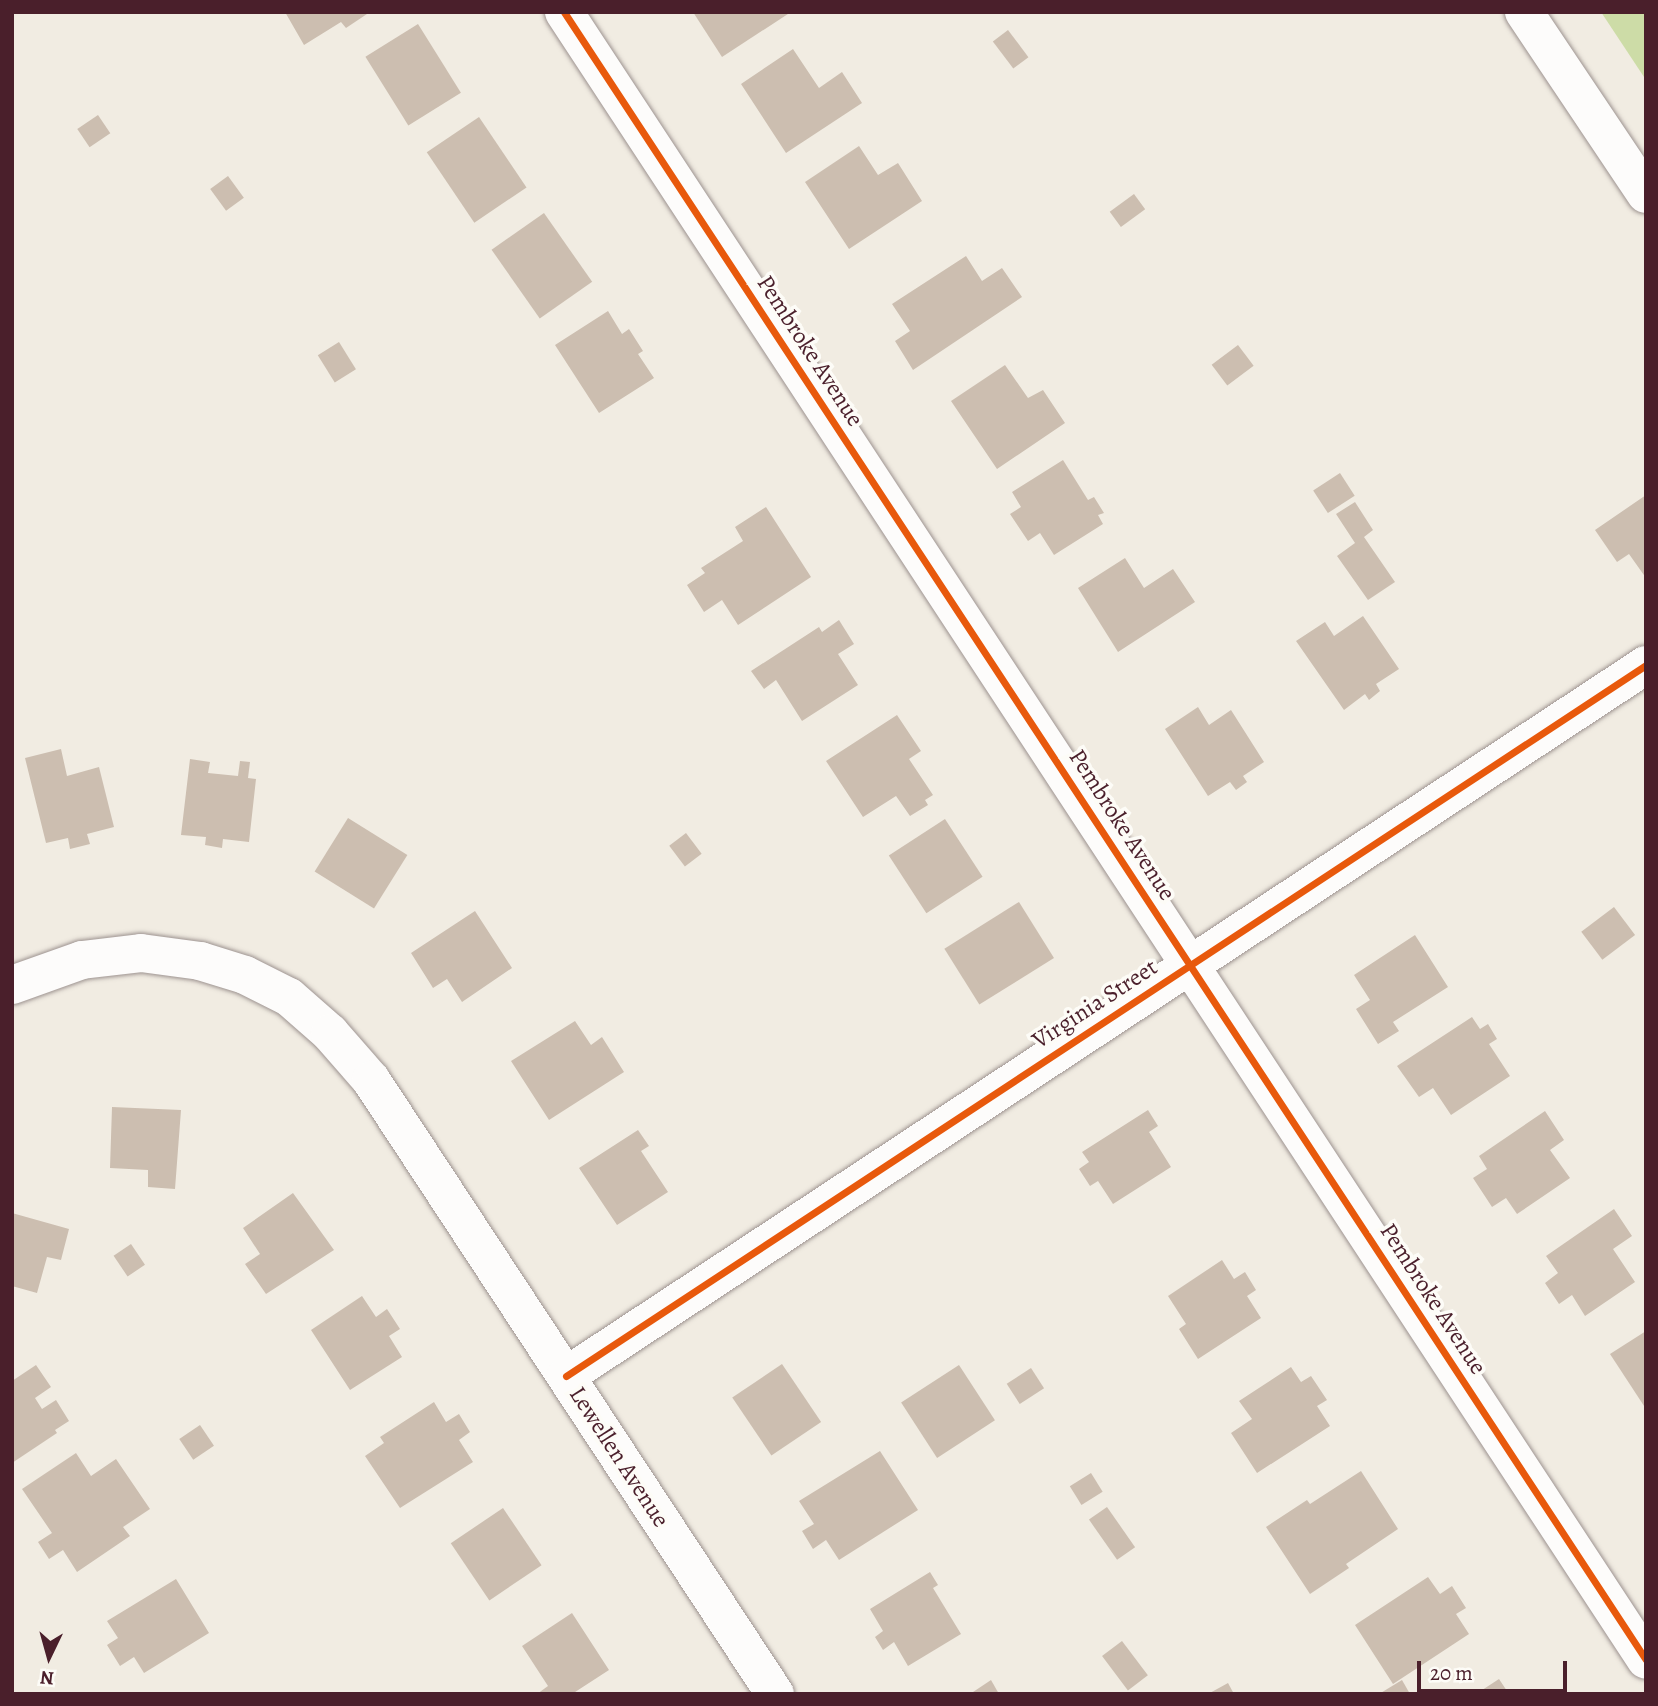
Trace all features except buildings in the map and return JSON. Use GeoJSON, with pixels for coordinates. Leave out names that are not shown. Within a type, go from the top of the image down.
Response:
{"type":"FeatureCollection","features":[{"type":"Feature","properties":{"kind":"street","name":"Pembroke Avenue"},"geometry":{"type":"LineString","coordinates":[[564,12],[1646,1660]]}},
{"type":"Feature","properties":{"kind":"street"},"geometry":{"type":"LineString","coordinates":[[1524,12],[1646,194]]}},
{"type":"Feature","properties":{"kind":"street","name":"Virginia Street"},"geometry":{"type":"LineString","coordinates":[[566,1376],[1646,665]]}},
{"type":"Feature","properties":{"kind":"street","name":"Lewellen Avenue"},"geometry":{"type":"LineString","coordinates":[[12,985],[82,960],[141,953],[200,961],[245,975],[289,997],[330,1033],[371,1080],[775,1694]]}},
{"type":"Feature","properties":{"kind":"green space"},"geometry":{"type":"Polygon","coordinates":[[[1601,12],[1646,12],[1646,80],[1601,12]]]}},
{"type":"Feature","properties":{"kind":"cycle path"},"geometry":{"type":"LineString","coordinates":[[564,12],[1646,1660]]}},
{"type":"Feature","properties":{"kind":"cycle path"},"geometry":{"type":"LineString","coordinates":[[566,1376],[1646,665]]}}]}
